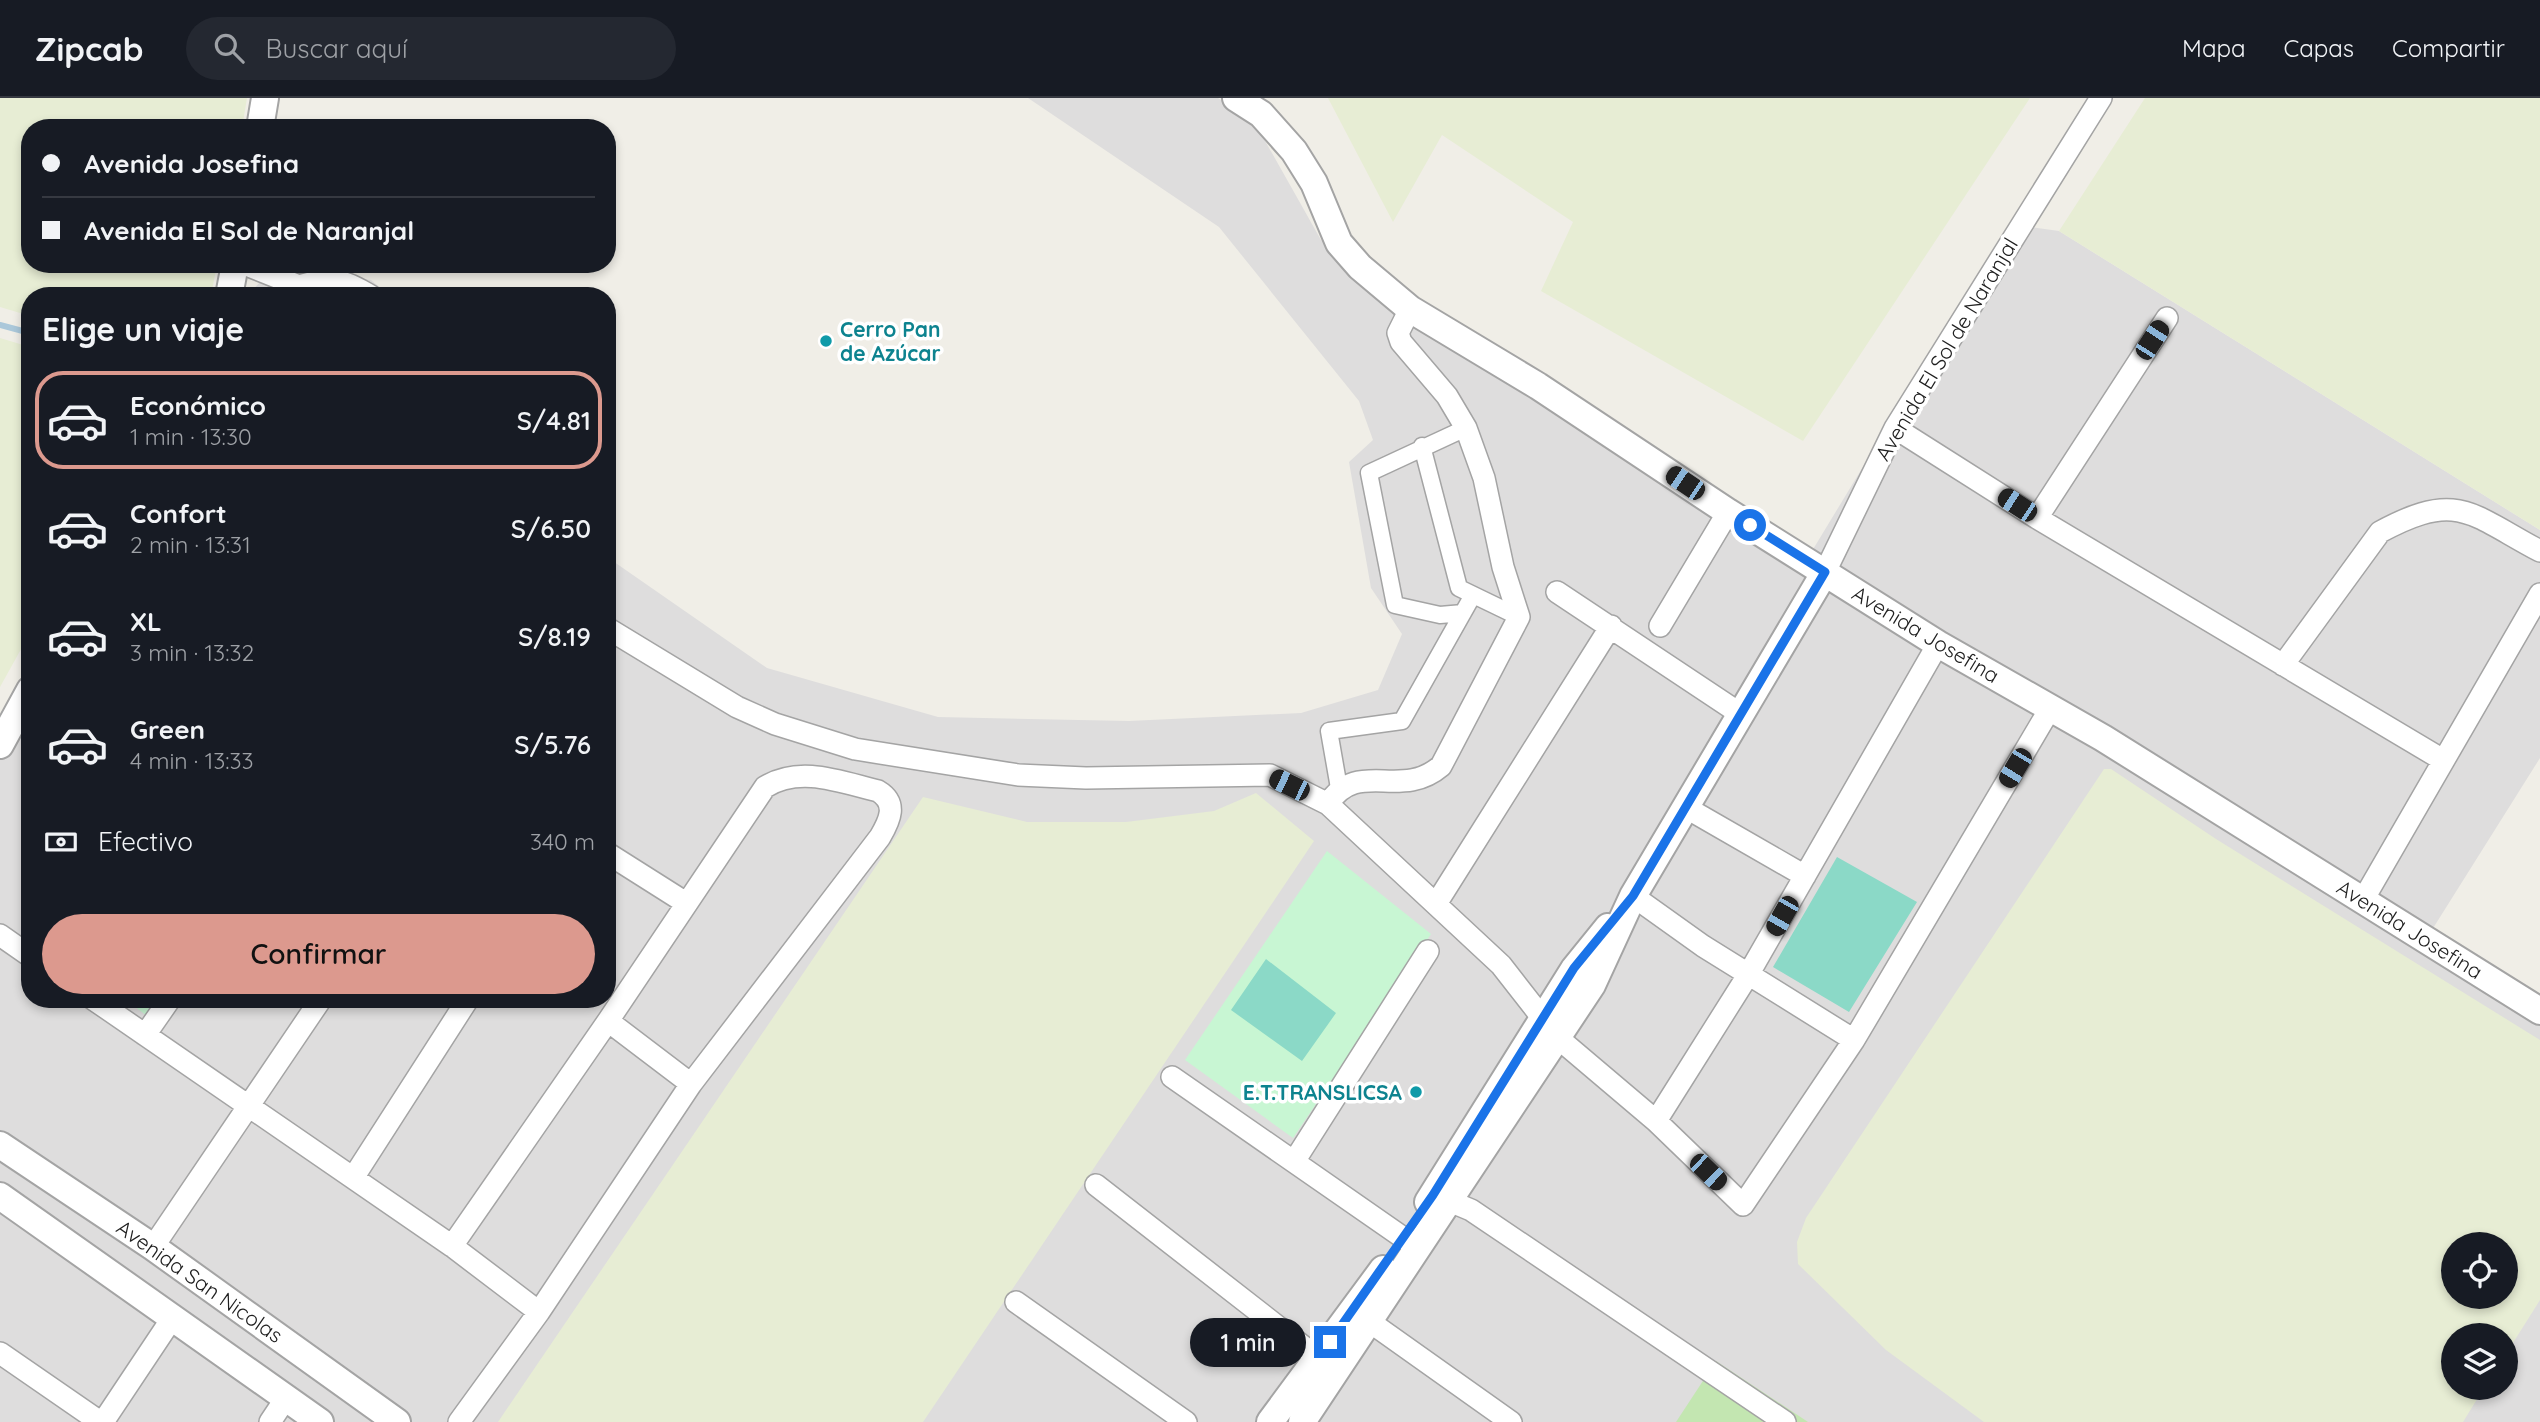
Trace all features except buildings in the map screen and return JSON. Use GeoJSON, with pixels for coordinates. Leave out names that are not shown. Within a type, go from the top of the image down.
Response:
{"type":"FeatureCollection","features":[{"type":"Feature","properties":{"kind":"street"},"geometry":{"type":"LineString","coordinates":[[262,119],[265,98]]}},
{"type":"Feature","properties":{"kind":"street","name":"Avenida Josefina"},"geometry":{"type":"LineString","coordinates":[[1236,98],[1261,114],[1294,151],[1314,183],[1339,243],[1360,267],[1410,309],[1538,386],[1728,512],[1938,644],[2051,708],[2540,1011]]}},
{"type":"Feature","properties":{"kind":"street","name":"Avenida El Sol de Naranjal"},"geometry":{"type":"LineString","coordinates":[[1301,1422],[1362,1317],[1550,1029],[1592,985],[1633,896],[1739,713],[1825,572],[1895,428],[2101,98]]}},
{"type":"Feature","properties":{"kind":"street"},"geometry":{"type":"LineString","coordinates":[[263,273],[293,287]]}},
{"type":"Feature","properties":{"kind":"street"},"geometry":{"type":"LineString","coordinates":[[311,287],[330,278],[356,287]]}},
{"type":"Feature","properties":{"kind":"street"},"geometry":{"type":"LineString","coordinates":[[1334,796],[1351,782],[1415,781],[1429,776],[1441,766],[1519,617],[1503,567],[1484,478],[1466,428],[1447,396],[1401,342],[1399,325],[1410,309]]}},
{"type":"Feature","properties":{"kind":"street"},"geometry":{"type":"LineString","coordinates":[[2037,518],[2167,318]]}},
{"type":"Feature","properties":{"kind":"street"},"geometry":{"type":"LineString","coordinates":[[1463,613],[1440,615],[1395,606],[1369,473],[1422,446],[1466,428]]}},
{"type":"Feature","properties":{"kind":"street"},"geometry":{"type":"LineString","coordinates":[[1895,428],[2037,518],[2443,760]]}},
{"type":"Feature","properties":{"kind":"street"},"geometry":{"type":"LineString","coordinates":[[1422,446],[1459,588],[1519,617]]}},
{"type":"Feature","properties":{"kind":"street"},"geometry":{"type":"LineString","coordinates":[[2283,665],[2380,532],[2400,521],[2444,508],[2465,510],[2540,551]]}},
{"type":"Feature","properties":{"kind":"street"},"geometry":{"type":"LineString","coordinates":[[1660,626],[1728,512]]}},
{"type":"Feature","properties":{"kind":"street"},"geometry":{"type":"LineString","coordinates":[[1556,592],[1739,713]]}},
{"type":"Feature","properties":{"kind":"street"},"geometry":{"type":"LineString","coordinates":[[2363,900],[2540,594]]}},
{"type":"Feature","properties":{"kind":"street"},"geometry":{"type":"LineString","coordinates":[[1334,796],[1329,731],[1402,721],[1473,595]]}},
{"type":"Feature","properties":{"kind":"street"},"geometry":{"type":"LineString","coordinates":[[1436,904],[1611,626]]}},
{"type":"Feature","properties":{"kind":"street"},"geometry":{"type":"LineString","coordinates":[[616,633],[737,707],[775,724],[855,749],[1018,775],[1086,778],[1270,775],[1334,796],[1436,904],[1501,965],[1550,1029],[1657,1121],[1743,1206],[1854,1040],[2051,708]]}},
{"type":"Feature","properties":{"kind":"street"},"geometry":{"type":"LineString","coordinates":[[1657,1121],[1748,975],[1938,644]]}},
{"type":"Feature","properties":{"kind":"street"},"geometry":{"type":"LineString","coordinates":[[0,745],[21,706]]}},
{"type":"Feature","properties":{"kind":"street"},"geometry":{"type":"LineString","coordinates":[[452,1246],[608,1021],[765,787],[778,779],[799,775],[878,791],[887,796],[891,806],[890,821],[880,837],[691,1084],[539,1312],[459,1422]]}},
{"type":"Feature","properties":{"kind":"street"},"geometry":{"type":"LineString","coordinates":[[1685,807],[1805,876]]}},
{"type":"Feature","properties":{"kind":"street"},"geometry":{"type":"LineString","coordinates":[[616,859],[686,903]]}},
{"type":"Feature","properties":{"kind":"street"},"geometry":{"type":"LineString","coordinates":[[1633,896],[1748,975],[1854,1040]]}},
{"type":"Feature","properties":{"kind":"street"},"geometry":{"type":"LineString","coordinates":[[0,936],[21,950]]}},
{"type":"Feature","properties":{"kind":"street"},"geometry":{"type":"LineString","coordinates":[[1295,1160],[1428,951]]}},
{"type":"Feature","properties":{"kind":"street"},"geometry":{"type":"LineString","coordinates":[[106,1008],[452,1246],[539,1312]]}},
{"type":"Feature","properties":{"kind":"street"},"geometry":{"type":"LineString","coordinates":[[145,1035],[164,1008]]}},
{"type":"Feature","properties":{"kind":"street"},"geometry":{"type":"LineString","coordinates":[[153,1247],[315,1008]]}},
{"type":"Feature","properties":{"kind":"street"},"geometry":{"type":"LineString","coordinates":[[353,1178],[462,1008]]}},
{"type":"Feature","properties":{"kind":"street"},"geometry":{"type":"LineString","coordinates":[[608,1021],[691,1084]]}},
{"type":"Feature","properties":{"kind":"street"},"geometry":{"type":"LineString","coordinates":[[1172,1077],[1411,1243]]}},
{"type":"Feature","properties":{"kind":"street","name":"Avenida San Nicolas"},"geometry":{"type":"LineString","coordinates":[[0,1145],[153,1247],[397,1422]]}},
{"type":"Feature","properties":{"kind":"street"},"geometry":{"type":"LineString","coordinates":[[1096,1185],[1318,1358]]}},
{"type":"Feature","properties":{"kind":"street"},"geometry":{"type":"LineString","coordinates":[[0,1196],[320,1422]]}},
{"type":"Feature","properties":{"kind":"street"},"geometry":{"type":"LineString","coordinates":[[1442,1198],[1471,1210],[1779,1420]]}},
{"type":"Feature","properties":{"kind":"street"},"geometry":{"type":"LineString","coordinates":[[1016,1302],[1186,1422]]}},
{"type":"Feature","properties":{"kind":"street"},"geometry":{"type":"LineString","coordinates":[[0,1353],[101,1422],[173,1317]]}},
{"type":"Feature","properties":{"kind":"street"},"geometry":{"type":"LineString","coordinates":[[1362,1317],[1504,1420]]}},
{"type":"Feature","properties":{"kind":"street","name":"Avenida El Sol de Naranjal"},"geometry":{"type":"LineString","coordinates":[[1270,1422],[1318,1358],[1362,1317]]}},
{"type":"Feature","properties":{"kind":"street"},"geometry":{"type":"LineString","coordinates":[[270,1422],[286,1398]]}},
{"type":"Feature","properties":{"kind":"shaded area"},"geometry":{"type":"Polygon","coordinates":[[[1028,98],[1218,98],[1255,123],[1321,240],[1812,551],[2010,224],[2059,231],[2540,530],[2540,758],[2430,933],[2540,1010],[2540,1422],[0,1422],[0,751],[21,712],[21,1008],[616,1008],[616,563],[767,668],[938,717],[1129,721],[1301,713],[1378,690],[1402,634],[1371,588],[1349,462],[1373,440],[1359,401],[1219,227],[1028,98]]]}},
{"type":"Feature","properties":{"kind":"shaded area"},"geometry":{"type":"Polygon","coordinates":[[[268,273],[319,273],[371,280],[379,287],[255,287],[268,273]]]}},
{"type":"Feature","properties":{"kind":"green space"},"geometry":{"type":"Polygon","coordinates":[[[0,98],[247,98],[244,119],[21,119],[21,273],[215,273],[213,287],[21,287],[21,313],[0,307],[0,98]]]}},
{"type":"Feature","properties":{"kind":"green space"},"geometry":{"type":"Polygon","coordinates":[[[1328,98],[2030,98],[1803,441],[1541,291],[1573,222],[1442,135],[1393,222],[1328,98]]]}},
{"type":"Feature","properties":{"kind":"green space"},"geometry":{"type":"Polygon","coordinates":[[[2145,98],[2540,98],[2540,530],[2059,231],[2145,98]]]}},
{"type":"Feature","properties":{"kind":"green space"},"geometry":{"type":"Polygon","coordinates":[[[0,338],[21,344],[21,649],[0,687],[0,338]]]}},
{"type":"Feature","properties":{"kind":"green space"},"geometry":{"type":"Polygon","coordinates":[[[2104,769],[2111,769],[2216,839],[2540,1040],[2540,1300],[2518,1335],[2518,1323],[2441,1323],[2441,1400],[2477,1400],[2463,1422],[1984,1422],[1886,1350],[1798,1264],[1797,1242],[1806,1218],[2104,769]]]}},
{"type":"Feature","properties":{"kind":"green space"},"geometry":{"type":"Polygon","coordinates":[[[1256,793],[1314,841],[923,1422],[498,1422],[923,797],[1027,822],[1126,822],[1214,811],[1256,793]]]}},
{"type":"Feature","properties":{"kind":"green space"},"geometry":{"type":"Polygon","coordinates":[[[1327,851],[1431,934],[1293,1138],[1185,1060],[1327,851]]]}},
{"type":"Feature","properties":{"kind":"green space"},"geometry":{"type":"Polygon","coordinates":[[[1837,857],[1917,902],[1849,1012],[1773,967],[1837,857]]]}},
{"type":"Feature","properties":{"kind":"green space"},"geometry":{"type":"Polygon","coordinates":[[[1266,959],[1336,1013],[1302,1061],[1231,1010],[1266,959]]]}},
{"type":"Feature","properties":{"kind":"green space"},"geometry":{"type":"Polygon","coordinates":[[[137,1008],[152,1008],[147,1016],[137,1008]]]}},
{"type":"Feature","properties":{"kind":"green space"},"geometry":{"type":"Polygon","coordinates":[[[1716,1361],[1808,1422],[1676,1422],[1716,1361]]]}},
{"type":"Feature","properties":{"kind":"waterway"},"geometry":{"type":"LineString","coordinates":[[0,325],[21,331]]}},
{"type":"Feature","properties":{"kind":"place","name":"Cerro Pan de Azúcar"},"geometry":{"type":"Point","coordinates":[826,341]}},
{"type":"Feature","properties":{"kind":"place","name":"E.T.TRANSLICSA"},"geometry":{"type":"Point","coordinates":[1416,1092]}},
{"type":"Feature","properties":{"kind":"route"},"geometry":{"type":"LineString","coordinates":[[1330,1342],[1433,1195],[1574,968],[1633,896],[1739,713],[1825,572],[1750,525]]}}]}
